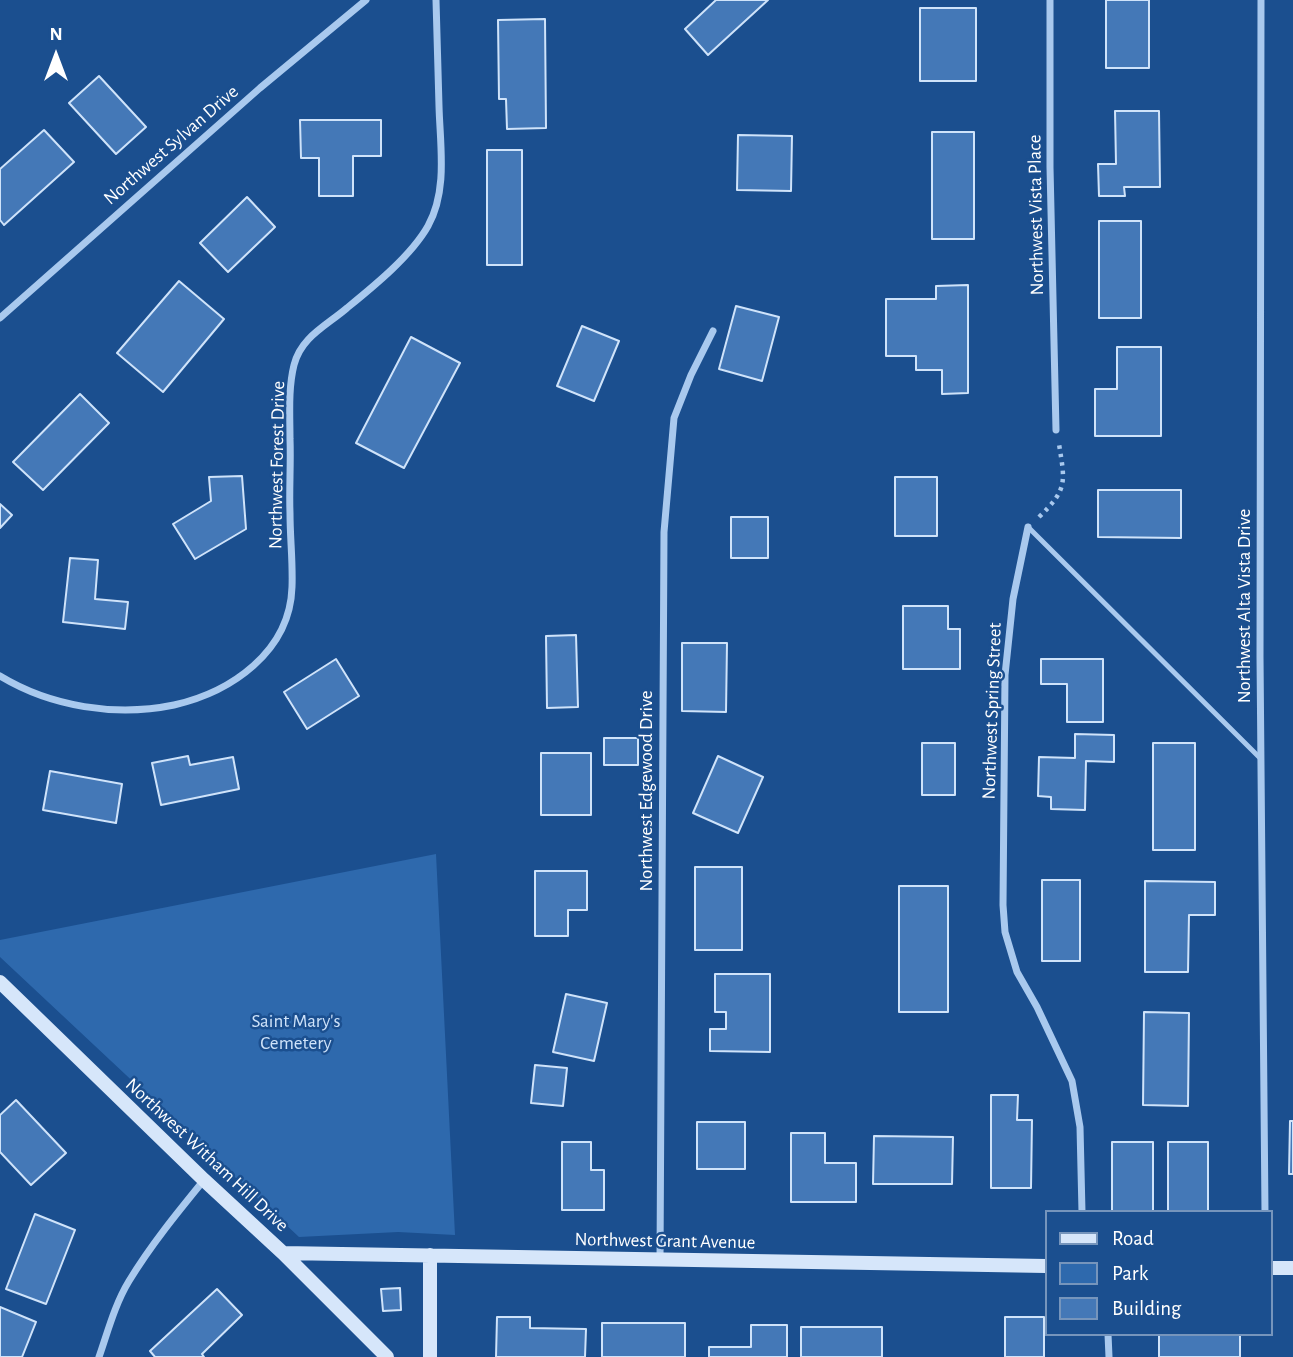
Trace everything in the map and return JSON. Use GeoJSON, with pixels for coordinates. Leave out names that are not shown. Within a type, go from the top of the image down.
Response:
{"type":"FeatureCollection","features":[{"type":"Feature","properties":{"kind":"street","name":"Northwest Sylvan Drive"},"geometry":{"type":"LineString","coordinates":[[0,318],[249,97],[366,0]]}},
{"type":"Feature","properties":{"kind":"street","name":"Northwest Forest Drive"},"geometry":{"type":"LineString","coordinates":[[0,676],[70,704],[109,710],[155,709],[194,700],[217,691],[238,679],[265,655],[280,631],[288,611],[292,589],[289,508],[290,397],[294,365],[300,349],[313,333],[374,285],[417,242],[429,225],[437,206],[441,176],[436,0]]}},
{"type":"Feature","properties":{"kind":"street","name":"Northwest Vista Place"},"geometry":{"type":"LineString","coordinates":[[1050,0],[1050,167],[1056,430]]}},
{"type":"Feature","properties":{"kind":"street","name":"Northwest Alta Vista Drive"},"geometry":{"type":"LineString","coordinates":[[1261,0],[1261,760],[1265,1210]]}},
{"type":"Feature","properties":{"kind":"street","name":"Northwest Edgewood Drive"},"geometry":{"type":"LineString","coordinates":[[660,1260],[664,532],[674,418],[713,331]]}},
{"type":"Feature","properties":{"kind":"street","name":"Northwest Spring Street"},"geometry":{"type":"LineString","coordinates":[[1028,527],[1013,599],[1005,675],[1003,905],[1006,932],[1017,971],[1072,1081],[1080,1127],[1082,1210]]}},
{"type":"Feature","properties":{"kind":"street","name":"Northwest Witham Hill Drive"},"geometry":{"type":"LineString","coordinates":[[0,982],[283,1253],[387,1357]]}},
{"type":"Feature","properties":{"kind":"street"},"geometry":{"type":"LineString","coordinates":[[99,1357],[128,1282],[170,1222],[204,1180]]}},
{"type":"Feature","properties":{"kind":"street","name":"Northwest Grant Avenue"},"geometry":{"type":"LineString","coordinates":[[283,1253],[1044,1266]]}},
{"type":"Feature","properties":{"kind":"street"},"geometry":{"type":"LineString","coordinates":[[430,1255],[430,1357]]}},
{"type":"Feature","properties":{"kind":"street"},"geometry":{"type":"LineString","coordinates":[[1272,1268],[1293,1268]]}},
{"type":"Feature","properties":{"kind":"street"},"geometry":{"type":"LineString","coordinates":[[1108,1336],[1108,1357]]}},
{"type":"Feature","properties":{"kind":"lane"},"geometry":{"type":"LineString","coordinates":[[1028,527],[1261,760]]}},
{"type":"Feature","properties":{"kind":"path"},"geometry":{"type":"LineString","coordinates":[[1028,527],[1061,492],[1063,467],[1056,430]]}},
{"type":"Feature","properties":{"kind":"green space","name":"Saint Mary's Cemetery"},"geometry":{"type":"Polygon","coordinates":[[[436,854],[455,1235],[398,1232],[299,1237],[0,957],[0,940],[436,854]]]}},
{"type":"Feature","properties":{"kind":"building"},"geometry":{"type":"Polygon","coordinates":[[[716,0],[768,0],[708,55],[685,29],[716,0]]]}},
{"type":"Feature","properties":{"kind":"building"},"geometry":{"type":"Polygon","coordinates":[[[1106,0],[1149,0],[1149,68],[1106,68],[1106,0]]]}},
{"type":"Feature","properties":{"kind":"building"},"geometry":{"type":"Polygon","coordinates":[[[920,8],[976,8],[976,81],[920,81],[920,8]]]}},
{"type":"Feature","properties":{"kind":"building"},"geometry":{"type":"Polygon","coordinates":[[[545,19],[546,128],[507,129],[506,99],[499,99],[498,20],[545,19]]]}},
{"type":"Feature","properties":{"kind":"building"},"geometry":{"type":"Polygon","coordinates":[[[99,76],[146,127],[116,154],[69,103],[99,76]]]}},
{"type":"Feature","properties":{"kind":"building"},"geometry":{"type":"Polygon","coordinates":[[[1115,111],[1159,111],[1160,187],[1124,187],[1125,196],[1099,196],[1098,164],[1116,164],[1115,111]]]}},
{"type":"Feature","properties":{"kind":"building"},"geometry":{"type":"Polygon","coordinates":[[[300,120],[381,120],[381,156],[353,156],[353,196],[319,196],[319,158],[301,158],[300,120]]]}},
{"type":"Feature","properties":{"kind":"building"},"geometry":{"type":"Polygon","coordinates":[[[44,130],[74,162],[4,225],[0,220],[0,169],[44,130]]]}},
{"type":"Feature","properties":{"kind":"building"},"geometry":{"type":"Polygon","coordinates":[[[932,132],[974,132],[974,239],[932,239],[932,132]]]}},
{"type":"Feature","properties":{"kind":"building"},"geometry":{"type":"Polygon","coordinates":[[[738,135],[792,136],[791,191],[737,190],[738,135]]]}},
{"type":"Feature","properties":{"kind":"building"},"geometry":{"type":"Polygon","coordinates":[[[487,150],[522,150],[522,265],[487,265],[487,150]]]}},
{"type":"Feature","properties":{"kind":"building"},"geometry":{"type":"Polygon","coordinates":[[[247,197],[275,227],[228,272],[200,243],[247,197]]]}},
{"type":"Feature","properties":{"kind":"building"},"geometry":{"type":"Polygon","coordinates":[[[1099,221],[1141,221],[1141,318],[1099,318],[1099,221]]]}},
{"type":"Feature","properties":{"kind":"building"},"geometry":{"type":"Polygon","coordinates":[[[179,281],[224,319],[163,392],[117,353],[179,281]]]}},
{"type":"Feature","properties":{"kind":"building"},"geometry":{"type":"Polygon","coordinates":[[[968,285],[968,393],[942,394],[942,370],[916,370],[916,356],[886,356],[886,299],[936,299],[936,286],[968,285]]]}},
{"type":"Feature","properties":{"kind":"building"},"geometry":{"type":"Polygon","coordinates":[[[736,306],[779,317],[762,381],[719,369],[736,306]]]}},
{"type":"Feature","properties":{"kind":"building"},"geometry":{"type":"Polygon","coordinates":[[[582,326],[619,341],[594,401],[557,386],[582,326]]]}},
{"type":"Feature","properties":{"kind":"building"},"geometry":{"type":"Polygon","coordinates":[[[411,337],[460,363],[404,468],[356,443],[411,337]]]}},
{"type":"Feature","properties":{"kind":"building"},"geometry":{"type":"Polygon","coordinates":[[[1117,347],[1161,347],[1161,436],[1095,436],[1095,389],[1117,389],[1117,347]]]}},
{"type":"Feature","properties":{"kind":"building"},"geometry":{"type":"Polygon","coordinates":[[[80,394],[109,423],[43,490],[13,462],[80,394]]]}},
{"type":"Feature","properties":{"kind":"building"},"geometry":{"type":"Polygon","coordinates":[[[242,476],[246,529],[195,559],[173,524],[211,501],[209,477],[242,476]]]}},
{"type":"Feature","properties":{"kind":"building"},"geometry":{"type":"Polygon","coordinates":[[[895,477],[937,477],[937,536],[895,536],[895,477]]]}},
{"type":"Feature","properties":{"kind":"building"},"geometry":{"type":"Polygon","coordinates":[[[1098,490],[1181,490],[1181,538],[1098,537],[1098,490]]]}},
{"type":"Feature","properties":{"kind":"building"},"geometry":{"type":"Polygon","coordinates":[[[0,504],[12,515],[0,528],[0,504]]]}},
{"type":"Feature","properties":{"kind":"building"},"geometry":{"type":"Polygon","coordinates":[[[731,517],[768,517],[768,558],[731,558],[731,517]]]}},
{"type":"Feature","properties":{"kind":"building"},"geometry":{"type":"Polygon","coordinates":[[[70,558],[98,560],[95,599],[128,602],[125,629],[63,622],[70,558]]]}},
{"type":"Feature","properties":{"kind":"building"},"geometry":{"type":"Polygon","coordinates":[[[903,606],[948,606],[948,629],[960,629],[960,669],[903,669],[903,606]]]}},
{"type":"Feature","properties":{"kind":"building"},"geometry":{"type":"Polygon","coordinates":[[[576,635],[578,707],[547,708],[546,636],[576,635]]]}},
{"type":"Feature","properties":{"kind":"building"},"geometry":{"type":"Polygon","coordinates":[[[682,643],[727,643],[726,712],[682,711],[682,643]]]}},
{"type":"Feature","properties":{"kind":"building"},"geometry":{"type":"Polygon","coordinates":[[[336,659],[359,696],[307,729],[284,692],[336,659]]]}},
{"type":"Feature","properties":{"kind":"building"},"geometry":{"type":"Polygon","coordinates":[[[1041,659],[1103,659],[1103,722],[1067,722],[1067,684],[1041,684],[1041,659]]]}},
{"type":"Feature","properties":{"kind":"building"},"geometry":{"type":"Polygon","coordinates":[[[1075,734],[1114,735],[1114,762],[1086,761],[1085,810],[1051,809],[1051,797],[1038,796],[1039,757],[1075,758],[1075,734]]]}},
{"type":"Feature","properties":{"kind":"building"},"geometry":{"type":"Polygon","coordinates":[[[604,738],[638,738],[638,765],[604,765],[604,738]]]}},
{"type":"Feature","properties":{"kind":"building"},"geometry":{"type":"Polygon","coordinates":[[[922,743],[955,743],[955,795],[922,795],[922,743]]]}},
{"type":"Feature","properties":{"kind":"building"},"geometry":{"type":"Polygon","coordinates":[[[1153,743],[1195,743],[1195,850],[1153,850],[1153,743]]]}},
{"type":"Feature","properties":{"kind":"building"},"geometry":{"type":"Polygon","coordinates":[[[541,753],[591,753],[591,815],[541,815],[541,753]]]}},
{"type":"Feature","properties":{"kind":"building"},"geometry":{"type":"Polygon","coordinates":[[[188,756],[190,765],[233,757],[239,789],[161,805],[152,763],[188,756]]]}},
{"type":"Feature","properties":{"kind":"building"},"geometry":{"type":"Polygon","coordinates":[[[718,756],[763,777],[738,833],[693,813],[718,756]]]}},
{"type":"Feature","properties":{"kind":"building"},"geometry":{"type":"Polygon","coordinates":[[[50,771],[122,784],[116,823],[43,810],[50,771]]]}},
{"type":"Feature","properties":{"kind":"building"},"geometry":{"type":"Polygon","coordinates":[[[695,867],[742,867],[742,950],[695,950],[695,867]]]}},
{"type":"Feature","properties":{"kind":"building"},"geometry":{"type":"Polygon","coordinates":[[[535,871],[587,871],[587,910],[568,910],[568,936],[535,936],[535,871]]]}},
{"type":"Feature","properties":{"kind":"building"},"geometry":{"type":"Polygon","coordinates":[[[1042,880],[1080,880],[1080,961],[1042,961],[1042,880]]]}},
{"type":"Feature","properties":{"kind":"building"},"geometry":{"type":"Polygon","coordinates":[[[1145,881],[1215,882],[1215,915],[1189,915],[1188,972],[1145,972],[1145,881]]]}},
{"type":"Feature","properties":{"kind":"building"},"geometry":{"type":"Polygon","coordinates":[[[899,886],[948,886],[948,1012],[899,1012],[899,886]]]}},
{"type":"Feature","properties":{"kind":"building"},"geometry":{"type":"Polygon","coordinates":[[[715,974],[770,974],[770,1052],[710,1051],[710,1029],[726,1029],[726,1012],[715,1012],[715,974]]]}},
{"type":"Feature","properties":{"kind":"building"},"geometry":{"type":"Polygon","coordinates":[[[566,994],[607,1003],[594,1061],[553,1052],[566,994]]]}},
{"type":"Feature","properties":{"kind":"building"},"geometry":{"type":"Polygon","coordinates":[[[1144,1012],[1189,1013],[1188,1106],[1143,1105],[1144,1012]]]}},
{"type":"Feature","properties":{"kind":"building"},"geometry":{"type":"Polygon","coordinates":[[[535,1065],[567,1068],[563,1106],[531,1103],[535,1065]]]}},
{"type":"Feature","properties":{"kind":"building"},"geometry":{"type":"Polygon","coordinates":[[[991,1095],[1018,1095],[1017,1120],[1032,1120],[1031,1188],[991,1188],[991,1095]]]}},
{"type":"Feature","properties":{"kind":"building"},"geometry":{"type":"Polygon","coordinates":[[[16,1100],[66,1153],[31,1185],[0,1152],[0,1115],[16,1100]]]}},
{"type":"Feature","properties":{"kind":"building"},"geometry":{"type":"Polygon","coordinates":[[[1290,1121],[1293,1121],[1293,1174],[1289,1174],[1290,1121]]]}},
{"type":"Feature","properties":{"kind":"building"},"geometry":{"type":"Polygon","coordinates":[[[697,1122],[745,1122],[745,1169],[697,1169],[697,1122]]]}},
{"type":"Feature","properties":{"kind":"building"},"geometry":{"type":"Polygon","coordinates":[[[791,1133],[825,1133],[825,1163],[856,1163],[856,1202],[791,1202],[791,1133]]]}},
{"type":"Feature","properties":{"kind":"building"},"geometry":{"type":"Polygon","coordinates":[[[874,1136],[953,1137],[952,1184],[873,1184],[874,1136]]]}},
{"type":"Feature","properties":{"kind":"building"},"geometry":{"type":"Polygon","coordinates":[[[562,1142],[591,1142],[591,1170],[604,1170],[604,1210],[562,1210],[562,1142]]]}},
{"type":"Feature","properties":{"kind":"building"},"geometry":{"type":"Polygon","coordinates":[[[1112,1142],[1153,1142],[1153,1210],[1112,1210],[1112,1142]]]}},
{"type":"Feature","properties":{"kind":"building"},"geometry":{"type":"Polygon","coordinates":[[[1168,1142],[1208,1142],[1208,1210],[1168,1210],[1168,1142]]]}},
{"type":"Feature","properties":{"kind":"building"},"geometry":{"type":"Polygon","coordinates":[[[35,1214],[75,1230],[46,1304],[6,1289],[35,1214]]]}},
{"type":"Feature","properties":{"kind":"building"},"geometry":{"type":"Polygon","coordinates":[[[400,1288],[401,1310],[383,1311],[381,1289],[400,1288]]]}},
{"type":"Feature","properties":{"kind":"building"},"geometry":{"type":"Polygon","coordinates":[[[217,1289],[242,1315],[202,1354],[204,1357],[155,1357],[150,1351],[217,1289]]]}},
{"type":"Feature","properties":{"kind":"building"},"geometry":{"type":"Polygon","coordinates":[[[0,1307],[36,1322],[22,1357],[0,1357],[0,1307]]]}},
{"type":"Feature","properties":{"kind":"building"},"geometry":{"type":"Polygon","coordinates":[[[497,1317],[530,1317],[530,1328],[586,1329],[585,1357],[496,1357],[497,1317]]]}},
{"type":"Feature","properties":{"kind":"building"},"geometry":{"type":"Polygon","coordinates":[[[1005,1317],[1044,1317],[1044,1357],[1005,1357],[1005,1317]]]}},
{"type":"Feature","properties":{"kind":"building"},"geometry":{"type":"Polygon","coordinates":[[[602,1323],[685,1323],[685,1357],[602,1357],[602,1323]]]}},
{"type":"Feature","properties":{"kind":"building"},"geometry":{"type":"Polygon","coordinates":[[[751,1325],[787,1325],[787,1357],[709,1357],[709,1347],[751,1347],[751,1325]]]}},
{"type":"Feature","properties":{"kind":"building"},"geometry":{"type":"Polygon","coordinates":[[[801,1327],[882,1327],[882,1357],[801,1357],[801,1327]]]}},
{"type":"Feature","properties":{"kind":"building"},"geometry":{"type":"Polygon","coordinates":[[[1159,1336],[1240,1336],[1240,1357],[1159,1357],[1159,1336]]]}}]}
